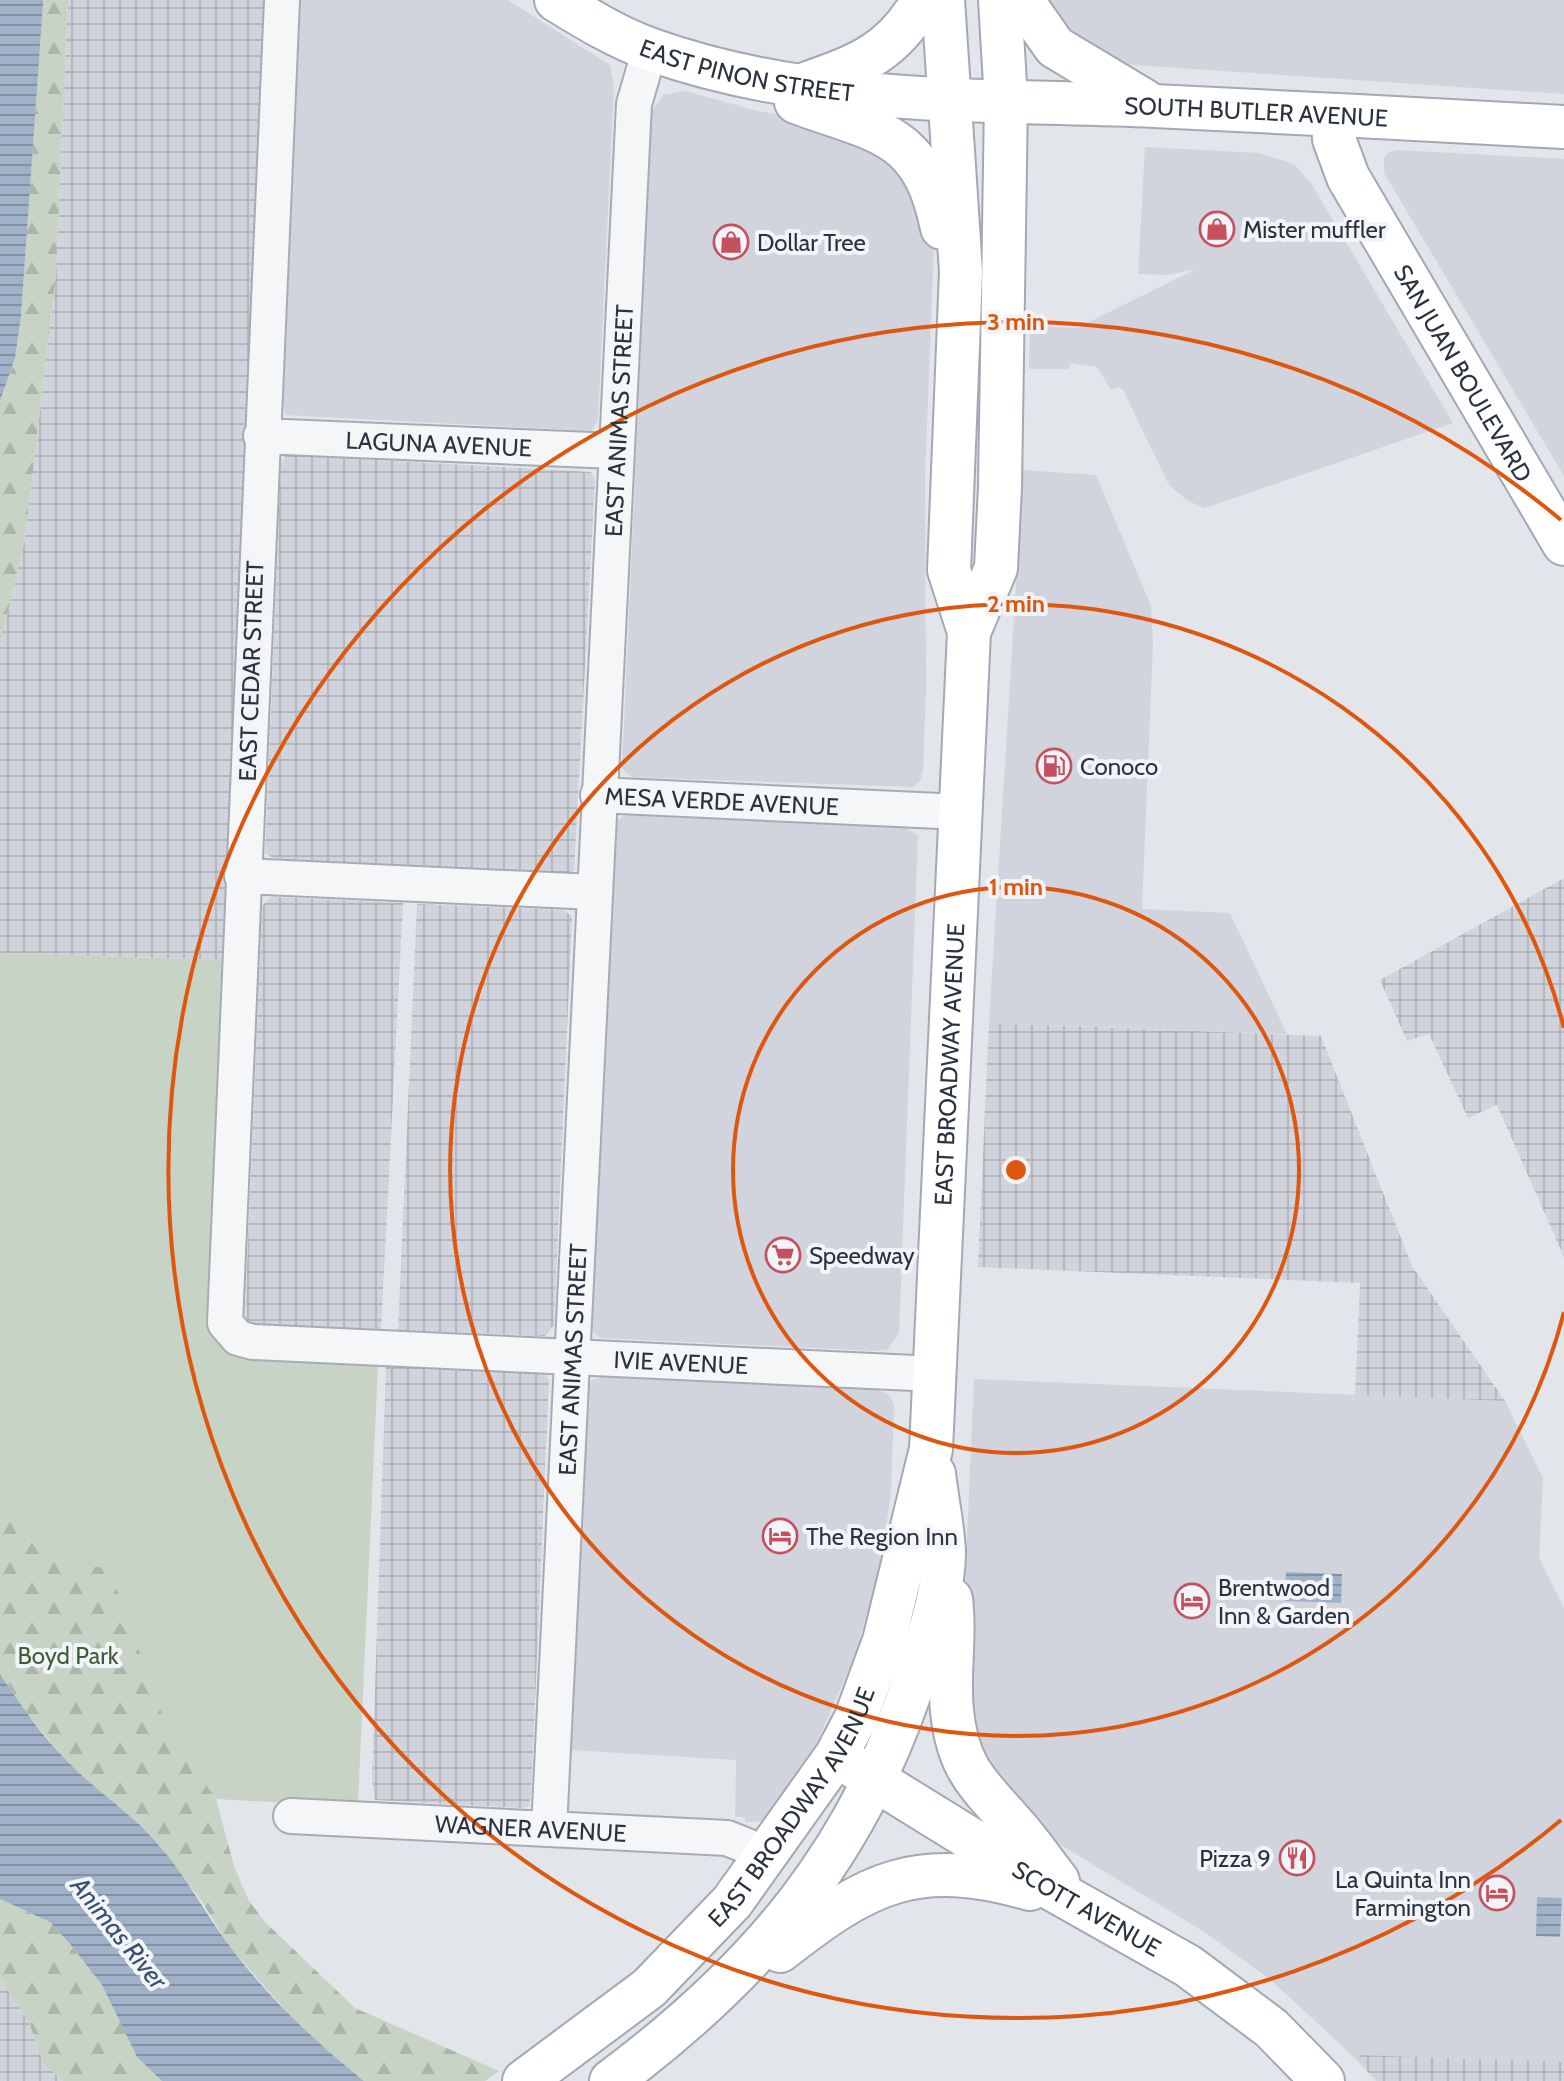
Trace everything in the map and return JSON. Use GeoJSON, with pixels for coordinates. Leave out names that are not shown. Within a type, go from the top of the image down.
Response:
{"type":"FeatureCollection","features":[{"type":"Feature","properties":{"kind":"main road","name":"EAST PINON STREET"},"geometry":{"type":"LineString","coordinates":[[556,0],[604,29],[650,49],[721,72],[803,85],[950,99]]}},
{"type":"Feature","properties":{"kind":"main road"},"geometry":{"type":"LineString","coordinates":[[803,85],[878,54],[901,33],[923,0]]}},
{"type":"Feature","properties":{"kind":"main road","name":"EAST BROADWAY AVENUE"},"geometry":{"type":"LineString","coordinates":[[943,0],[961,314],[949,570],[969,632]]}},
{"type":"Feature","properties":{"kind":"main road","name":"EAST BROADWAY AVENUE"},"geometry":{"type":"LineString","coordinates":[[611,2081],[685,2025],[756,1955],[802,1899],[846,1833],[875,1780],[923,1653],[944,1554],[931,1449],[969,632],[996,568],[1002,431],[1006,101],[1000,0]]}},
{"type":"Feature","properties":{"kind":"main road"},"geometry":{"type":"LineString","coordinates":[[1022,0],[1055,47],[1153,106]]}},
{"type":"Feature","properties":{"kind":"main road"},"geometry":{"type":"LineString","coordinates":[[721,72],[877,129],[915,158],[931,184],[961,314]]}},
{"type":"Feature","properties":{"kind":"main road","name":"SOUTH BUTLER AVENUE"},"geometry":{"type":"LineString","coordinates":[[950,99],[1564,127]]}},
{"type":"Feature","properties":{"kind":"main road","name":"SAN JUAN BOULEVARD"},"geometry":{"type":"LineString","coordinates":[[1333,115],[1334,139],[1348,177],[1564,544]]}},
{"type":"Feature","properties":{"kind":"main road","name":"EAST BROADWAY AVENUE"},"geometry":{"type":"LineString","coordinates":[[524,2081],[619,2012],[682,1957],[732,1902],[836,1756],[861,1708],[884,1641],[931,1449]]}},
{"type":"Feature","properties":{"kind":"main road"},"geometry":{"type":"LineString","coordinates":[[944,1554],[954,1625],[953,1714],[964,1760],[986,1796],[1014,1825],[1074,1901]]}},
{"type":"Feature","properties":{"kind":"main road","name":"SCOTT AVENUE"},"geometry":{"type":"LineString","coordinates":[[836,1756],[1074,1901],[1188,1966],[1271,2028],[1323,2081]]}},
{"type":"Feature","properties":{"kind":"main road"},"geometry":{"type":"LineString","coordinates":[[685,2025],[839,1906],[899,1879],[924,1874],[961,1874],[996,1879],[1074,1901]]}},
{"type":"Feature","properties":{"kind":"street","name":"EAST CEDAR STREET"},"geometry":{"type":"LineString","coordinates":[[238,1338],[228,1329],[225,1314],[282,0]]}},
{"type":"Feature","properties":{"kind":"street","name":"EAST ANIMAS STREET"},"geometry":{"type":"LineString","coordinates":[[598,795],[634,104],[650,49]]}},
{"type":"Feature","properties":{"kind":"street","name":"LAGUNA AVENUE"},"geometry":{"type":"LineString","coordinates":[[261,436],[615,451]]}},
{"type":"Feature","properties":{"kind":"street","name":"MESA VERDE AVENUE"},"geometry":{"type":"LineString","coordinates":[[594,892],[598,795],[961,812]]}},
{"type":"Feature","properties":{"kind":"street"},"geometry":{"type":"LineString","coordinates":[[242,876],[594,892]]}},
{"type":"Feature","properties":{"kind":"street","name":"EAST ANIMAS STREET"},"geometry":{"type":"LineString","coordinates":[[549,1829],[594,892]]}},
{"type":"Feature","properties":{"kind":"street","name":"IVIE AVENUE"},"geometry":{"type":"LineString","coordinates":[[238,1338],[253,1342],[935,1374]]}},
{"type":"Feature","properties":{"kind":"street","name":"WAGNER AVENUE"},"geometry":{"type":"LineString","coordinates":[[291,1816],[727,1838],[747,1846],[764,1859]]}},
{"type":"Feature","properties":{"kind":"shaded area"},"geometry":{"type":"Polygon","coordinates":[[[68,0],[265,0],[222,960],[0,953],[0,644],[25,539],[56,274],[68,0]]]}},
{"type":"Feature","properties":{"kind":"shaded area"},"geometry":{"type":"Polygon","coordinates":[[[301,0],[508,0],[610,65],[614,86],[598,420],[591,431],[286,415],[283,404],[301,0]]]}},
{"type":"Feature","properties":{"kind":"shaded area"},"geometry":{"type":"Polygon","coordinates":[[[1033,0],[1564,0],[1564,94],[1119,64],[1100,60],[1033,0]]]}},
{"type":"Feature","properties":{"kind":"shaded area"},"geometry":{"type":"Polygon","coordinates":[[[686,91],[757,111],[838,124],[887,145],[934,245],[925,477],[926,689],[923,770],[920,781],[912,787],[632,777],[622,769],[651,120],[652,111],[663,95],[686,91]]]}},
{"type":"Feature","properties":{"kind":"shaded area"},"geometry":{"type":"Polygon","coordinates":[[[1145,147],[1258,153],[1294,164],[1311,183],[1453,423],[1205,508],[1188,501],[1169,485],[1123,390],[1118,387],[1111,390],[1097,367],[1071,363],[1069,369],[1029,369],[1030,326],[1077,328],[1196,269],[1168,275],[1138,274],[1145,147]]]}},
{"type":"Feature","properties":{"kind":"shaded area"},"geometry":{"type":"Polygon","coordinates":[[[1389,152],[1564,159],[1564,476],[1384,173],[1384,158],[1389,152]]]}},
{"type":"Feature","properties":{"kind":"shaded area"},"geometry":{"type":"Polygon","coordinates":[[[285,456],[591,472],[595,480],[574,871],[555,875],[273,858],[265,853],[281,465],[285,456]]]}},
{"type":"Feature","properties":{"kind":"shaded area"},"geometry":{"type":"Polygon","coordinates":[[[1023,470],[1096,475],[1151,606],[1153,645],[1142,909],[1230,913],[1287,1034],[989,1023],[1023,470]]]}},
{"type":"Feature","properties":{"kind":"shaded area"},"geometry":{"type":"Polygon","coordinates":[[[626,815],[907,828],[918,836],[899,1333],[888,1349],[877,1351],[600,1338],[592,1331],[616,821],[626,815]]]}},
{"type":"Feature","properties":{"kind":"shaded area"},"geometry":{"type":"Polygon","coordinates":[[[1564,878],[1564,1257],[1497,1105],[1468,1118],[1429,1034],[1407,1041],[1380,980],[1564,878]]]}},
{"type":"Feature","properties":{"kind":"shaded area"},"geometry":{"type":"Polygon","coordinates":[[[271,897],[403,903],[381,1330],[251,1325],[245,1317],[262,906],[271,897]]]}},
{"type":"Feature","properties":{"kind":"shaded area"},"geometry":{"type":"Polygon","coordinates":[[[417,904],[563,910],[572,916],[554,1325],[545,1336],[398,1330],[417,904]]]}},
{"type":"Feature","properties":{"kind":"shaded area"},"geometry":{"type":"Polygon","coordinates":[[[989,1023],[1321,1036],[1412,1266],[1505,1401],[1355,1395],[1360,1283],[978,1267],[989,1023]]]}},
{"type":"Feature","properties":{"kind":"shaded area"},"geometry":{"type":"Polygon","coordinates":[[[386,1365],[544,1373],[549,1379],[531,1795],[529,1806],[523,1808],[375,1800],[372,1779],[386,1365]]]}},
{"type":"Feature","properties":{"kind":"shaded area"},"geometry":{"type":"Polygon","coordinates":[[[606,1376],[877,1389],[889,1395],[894,1404],[891,1495],[879,1569],[856,1653],[807,1765],[769,1821],[745,1822],[745,1817],[735,1817],[736,1760],[571,1750],[588,1390],[592,1380],[606,1376]]]}},
{"type":"Feature","properties":{"kind":"shaded area"},"geometry":{"type":"Polygon","coordinates":[[[974,1379],[1505,1401],[1543,1478],[1539,1558],[1564,1608],[1564,2062],[1361,2055],[1356,2059],[1271,1980],[1203,1931],[1049,1838],[986,1776],[961,1675],[974,1379]]]}},
{"type":"Feature","properties":{"kind":"shaded area"},"geometry":{"type":"Polygon","coordinates":[[[0,1977],[30,2025],[43,2063],[63,2081],[0,2081],[0,1977]]]}},
{"type":"Feature","properties":{"kind":"shaded area"},"geometry":{"type":"Polygon","coordinates":[[[1361,2055],[1564,2062],[1564,2081],[1376,2081],[1356,2059],[1361,2055]]]}},
{"type":"Feature","properties":{"kind":"green space"},"geometry":{"type":"Polygon","coordinates":[[[43,0],[68,0],[56,274],[25,539],[0,644],[0,401],[15,358],[21,316],[43,0]]]}},
{"type":"Feature","properties":{"kind":"green space"},"geometry":{"type":"Polygon","coordinates":[[[0,953],[222,960],[207,1328],[232,1351],[245,1357],[378,1365],[358,1802],[328,1805],[216,1799],[168,1730],[109,1569],[64,1562],[40,1550],[22,1528],[0,1490],[0,953]]]}},
{"type":"Feature","properties":{"kind":"green space","name":"Boyd Park"},"geometry":{"type":"Polygon","coordinates":[[[0,1490],[22,1528],[40,1550],[64,1562],[109,1568],[168,1730],[216,1799],[234,1866],[249,1901],[265,1922],[355,2008],[499,2071],[485,2081],[364,2081],[310,2038],[229,1946],[201,1900],[157,1842],[66,1761],[25,1711],[0,1674],[0,1490]]]}},
{"type":"Feature","properties":{"kind":"green space"},"geometry":{"type":"Polygon","coordinates":[[[0,1899],[50,1922],[71,1945],[102,1985],[137,2057],[162,2081],[63,2081],[43,2063],[30,2025],[0,1977],[0,1899]]]}},
{"type":"Feature","properties":{"kind":"water"},"geometry":{"type":"Polygon","coordinates":[[[0,0],[43,0],[43,3],[21,316],[15,358],[0,401],[0,0]]]}},
{"type":"Feature","properties":{"kind":"water"},"geometry":{"type":"Polygon","coordinates":[[[1286,1572],[1342,1574],[1341,1603],[1285,1601],[1286,1572]]]}},
{"type":"Feature","properties":{"kind":"water","name":"Animas River"},"geometry":{"type":"Polygon","coordinates":[[[0,1674],[57,1751],[147,1832],[167,1855],[261,1985],[310,2035],[364,2081],[162,2081],[137,2057],[102,1985],[71,1945],[50,1922],[0,1899],[0,1674]]]}},
{"type":"Feature","properties":{"kind":"water"},"geometry":{"type":"Polygon","coordinates":[[[1537,1897],[1562,1898],[1560,1937],[1536,1936],[1537,1897]]]}},
{"type":"Feature","properties":{"kind":"place","name":"Mister muffler"},"geometry":{"type":"Point","coordinates":[1217,229]}},
{"type":"Feature","properties":{"kind":"place","name":"Dollar Tree"},"geometry":{"type":"Point","coordinates":[731,242]}},
{"type":"Feature","properties":{"kind":"place","name":"Conoco"},"geometry":{"type":"Point","coordinates":[1054,766]}},
{"type":"Feature","properties":{"kind":"place","name":"Speedway"},"geometry":{"type":"Point","coordinates":[783,1255]}},
{"type":"Feature","properties":{"kind":"place","name":"The Region Inn"},"geometry":{"type":"Point","coordinates":[780,1536]}},
{"type":"Feature","properties":{"kind":"place","name":"Brentwood Inn & Garden"},"geometry":{"type":"Point","coordinates":[1192,1601]}},
{"type":"Feature","properties":{"kind":"place","name":"Pizza 9"},"geometry":{"type":"Point","coordinates":[1297,1858]}},
{"type":"Feature","properties":{"kind":"place","name":"La Quinta Inn Farmington"},"geometry":{"type":"Point","coordinates":[1497,1893]}}]}
